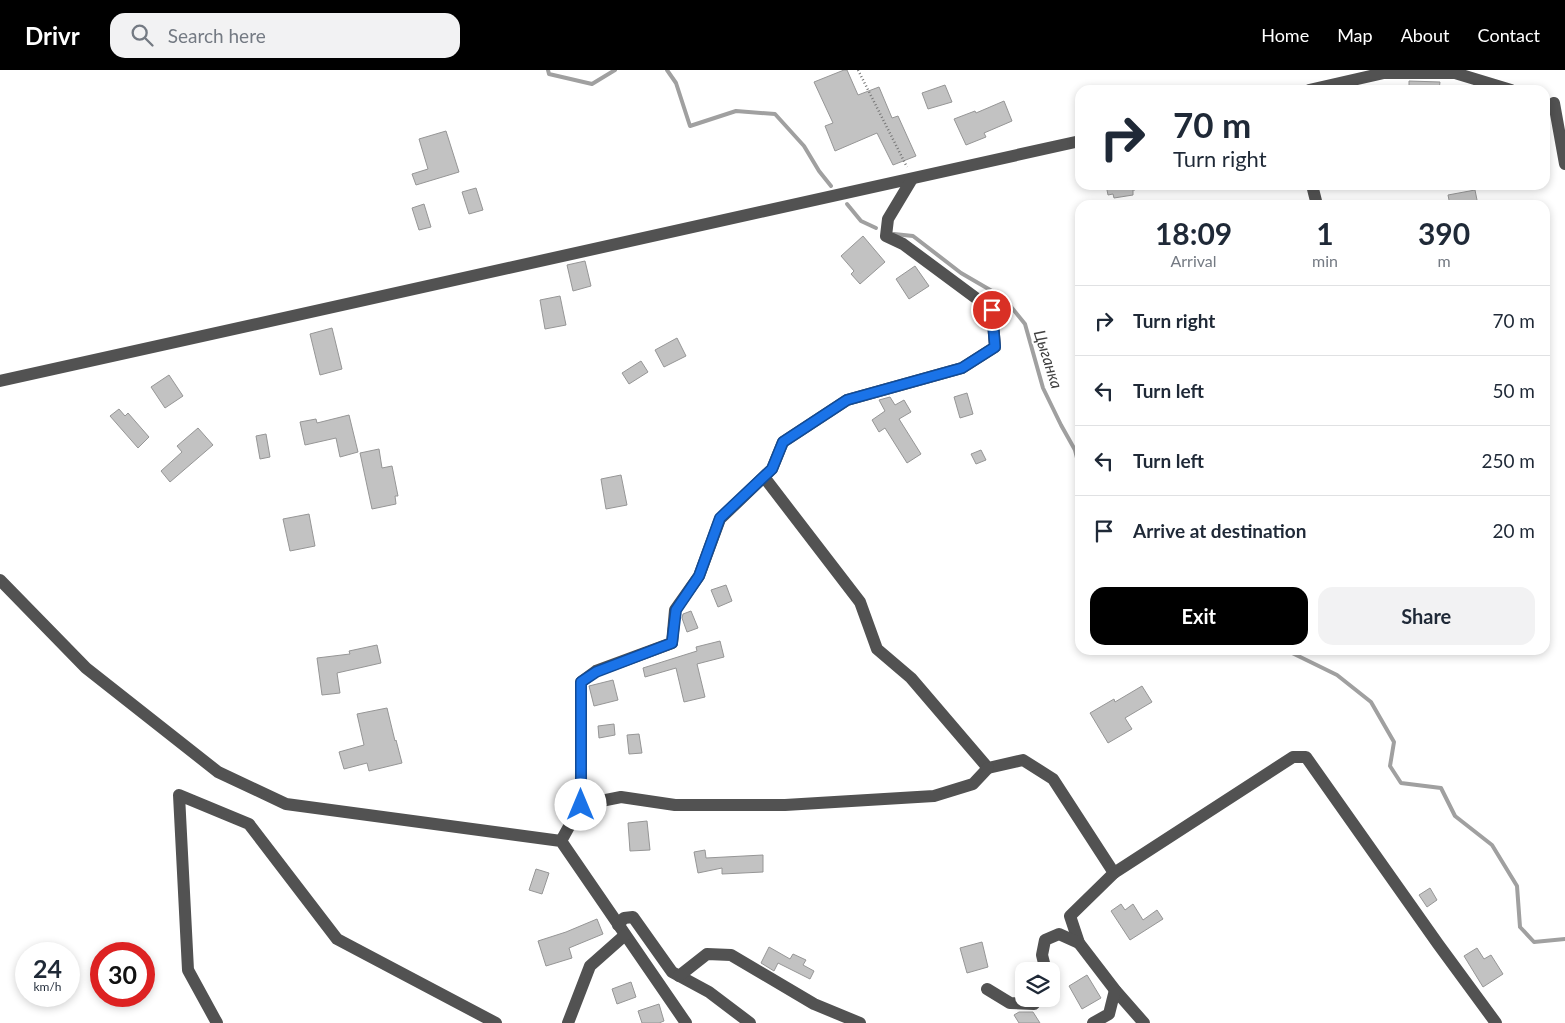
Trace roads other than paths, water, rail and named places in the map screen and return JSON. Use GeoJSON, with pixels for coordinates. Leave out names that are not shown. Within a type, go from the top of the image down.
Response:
{"type":"FeatureCollection","features":[{"type":"Feature","properties":{"kind":"street"},"geometry":{"type":"LineString","coordinates":[[1331,85],[1384,73],[1455,73],[1495,85]]}},
{"type":"Feature","properties":{"kind":"street"},"geometry":{"type":"LineString","coordinates":[[1555,103],[1565,164]]}},
{"type":"Feature","properties":{"kind":"street"},"geometry":{"type":"LineString","coordinates":[[0,381],[1075,142]]}},
{"type":"Feature","properties":{"kind":"street"},"geometry":{"type":"LineString","coordinates":[[561,842],[581,805],[581,682],[596,672],[672,643],[676,610],[699,576],[720,518],[772,469],[783,442],[847,400],[962,368],[995,347],[992,310],[903,244],[886,236],[888,218],[912,179]]}},
{"type":"Feature","properties":{"kind":"street"},"geometry":{"type":"LineString","coordinates":[[764,477],[860,602],[877,649],[911,678],[988,768]]}},
{"type":"Feature","properties":{"kind":"street"},"geometry":{"type":"LineString","coordinates":[[0,580],[86,668],[218,772],[277,800],[286,804],[561,842],[686,1023]]}},
{"type":"Feature","properties":{"kind":"street"},"geometry":{"type":"LineString","coordinates":[[1144,1023],[1115,990],[1080,943],[1070,916],[1114,873],[1293,757],[1306,757],[1496,1023]]}},
{"type":"Feature","properties":{"kind":"street"},"geometry":{"type":"LineString","coordinates":[[581,805],[621,797],[675,805],[785,805],[934,796],[973,784],[988,768],[1023,760],[1053,779],[1114,873]]}},
{"type":"Feature","properties":{"kind":"street"},"geometry":{"type":"LineString","coordinates":[[217,1023],[188,970],[179,796],[249,824],[337,939],[496,1023]]}},
{"type":"Feature","properties":{"kind":"street"},"geometry":{"type":"LineString","coordinates":[[568,1023],[590,966],[622,930],[624,918],[633,917],[672,972],[709,992],[750,1023]]}},
{"type":"Feature","properties":{"kind":"street"},"geometry":{"type":"LineString","coordinates":[[1044,962],[1042,956],[1045,940],[1059,934],[1080,943]]}},
{"type":"Feature","properties":{"kind":"street"},"geometry":{"type":"LineString","coordinates":[[679,976],[706,954],[731,955],[814,1004],[860,1023]]}},
{"type":"Feature","properties":{"kind":"street"},"geometry":{"type":"LineString","coordinates":[[987,989],[1010,1003],[1015,1003]]}},
{"type":"Feature","properties":{"kind":"street"},"geometry":{"type":"LineString","coordinates":[[1093,1023],[1108,1014],[1115,990]]}},
{"type":"Feature","properties":{"kind":"waterway","name":"Цыганка"},"geometry":{"type":"LineString","coordinates":[[548,70],[549,74],[592,84],[615,70]]}},
{"type":"Feature","properties":{"kind":"waterway","name":"Цыганка"},"geometry":{"type":"LineString","coordinates":[[667,70],[676,83],[690,126],[736,111],[775,114],[804,146],[819,171],[831,186]]}},
{"type":"Feature","properties":{"kind":"waterway","name":"Цыганка"},"geometry":{"type":"LineString","coordinates":[[847,204],[861,221],[876,228]]}},
{"type":"Feature","properties":{"kind":"waterway","name":"Цыганка"},"geometry":{"type":"LineString","coordinates":[[894,234],[913,236],[961,273],[1004,298],[1025,324],[1043,388],[1075,450]]}},
{"type":"Feature","properties":{"kind":"waterway","name":"Цыганка"},"geometry":{"type":"LineString","coordinates":[[1296,655],[1337,675],[1371,702],[1394,742],[1390,766],[1401,783],[1441,788],[1455,816],[1492,845],[1517,886],[1520,927],[1534,942],[1565,939]]}}]}
